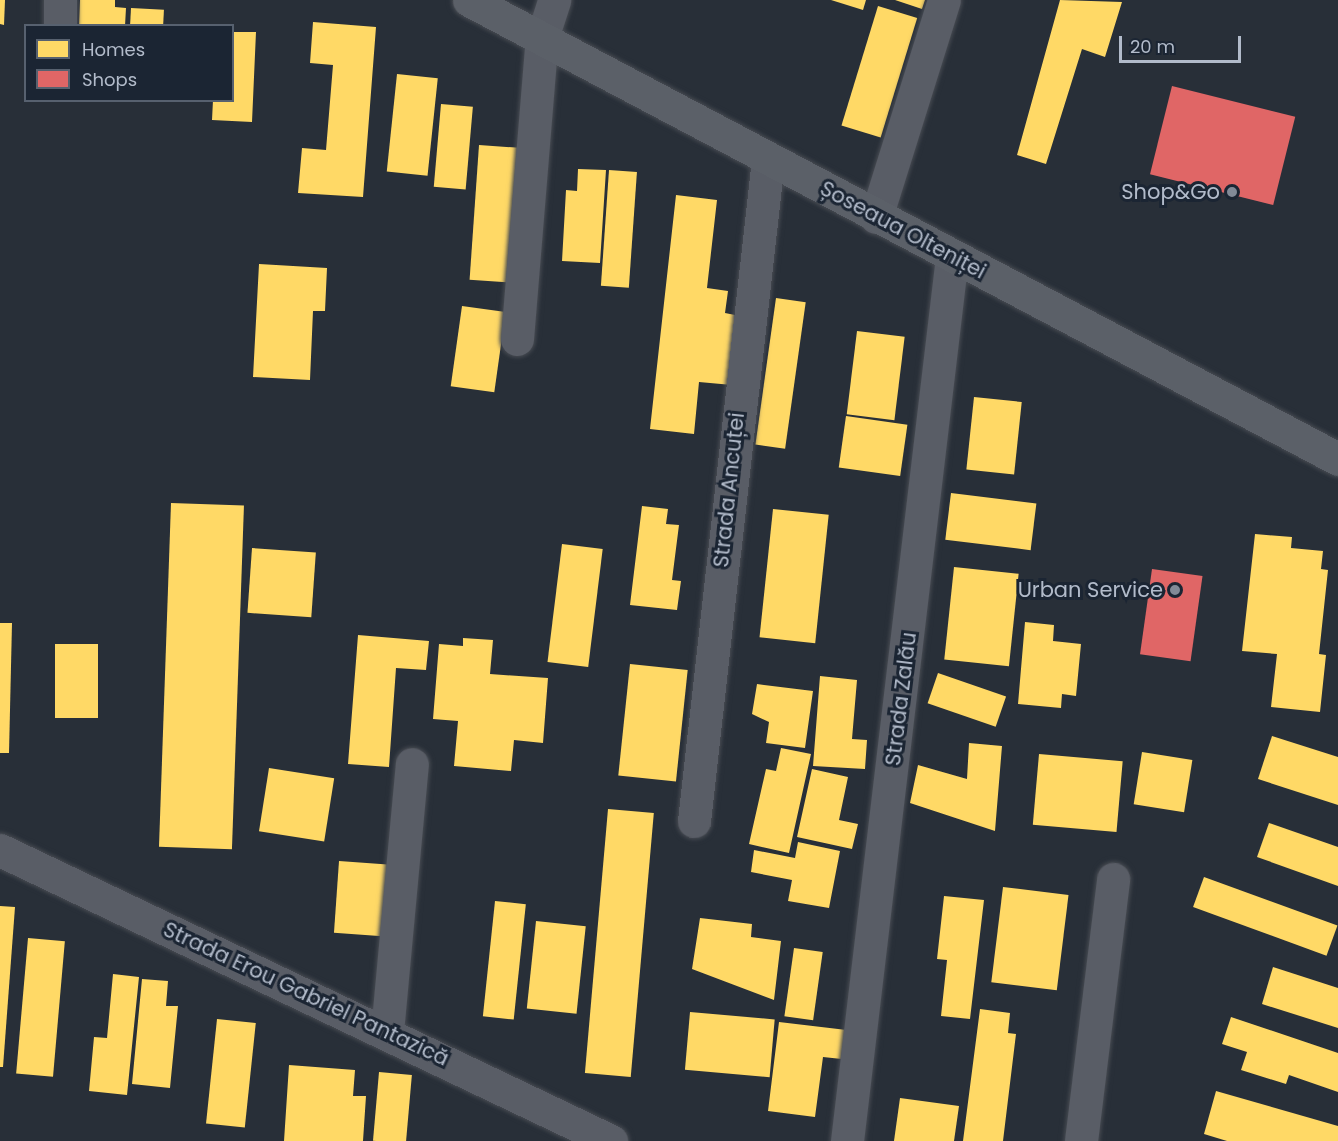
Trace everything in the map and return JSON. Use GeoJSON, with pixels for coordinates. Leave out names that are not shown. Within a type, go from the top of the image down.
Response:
{"type":"FeatureCollection","features":[{"type":"Feature","properties":{"kind":"main road","name":"Șoseaua Olteniței"},"geometry":{"type":"LineString","coordinates":[[469,0],[1338,459]]}},
{"type":"Feature","properties":{"kind":"street"},"geometry":{"type":"LineString","coordinates":[[60,0],[60,24]]}},
{"type":"Feature","properties":{"kind":"street"},"geometry":{"type":"LineString","coordinates":[[517,339],[542,38],[554,0]]}},
{"type":"Feature","properties":{"kind":"street"},"geometry":{"type":"LineString","coordinates":[[876,217],[944,0]]}},
{"type":"Feature","properties":{"kind":"street","name":"Strada Ancuței"},"geometry":{"type":"LineString","coordinates":[[694,821],[768,159]]}},
{"type":"Feature","properties":{"kind":"street","name":"Strada Zalău"},"geometry":{"type":"LineString","coordinates":[[847,1141],[952,256]]}},
{"type":"Feature","properties":{"kind":"street"},"geometry":{"type":"LineString","coordinates":[[387,1032],[412,764]]}},
{"type":"Feature","properties":{"kind":"street","name":"Strada Erou Gabriel Pantazică"},"geometry":{"type":"LineString","coordinates":[[0,850],[387,1032],[611,1141]]}},
{"type":"Feature","properties":{"kind":"street"},"geometry":{"type":"LineString","coordinates":[[1081,1141],[1113,879]]}},
{"type":"Feature","properties":{"kind":"building: Homes"},"geometry":{"type":"Polygon","coordinates":[[[0,0],[5,0],[4,25],[0,24],[0,0]]]}},
{"type":"Feature","properties":{"kind":"building: Homes"},"geometry":{"type":"Polygon","coordinates":[[[80,0],[115,0],[115,7],[126,8],[125,24],[79,24],[80,0]]]}},
{"type":"Feature","properties":{"kind":"building: Homes"},"geometry":{"type":"Polygon","coordinates":[[[831,0],[866,0],[863,10],[831,0]]]}},
{"type":"Feature","properties":{"kind":"building: Homes"},"geometry":{"type":"Polygon","coordinates":[[[895,0],[925,0],[922,9],[895,0]]]}},
{"type":"Feature","properties":{"kind":"building: Homes"},"geometry":{"type":"Polygon","coordinates":[[[1060,0],[1122,2],[1105,57],[1082,49],[1046,164],[1017,155],[1060,0]]]}},
{"type":"Feature","properties":{"kind":"building: Homes"},"geometry":{"type":"Polygon","coordinates":[[[878,6],[917,18],[881,138],[841,126],[878,6]]]}},
{"type":"Feature","properties":{"kind":"building: Homes"},"geometry":{"type":"Polygon","coordinates":[[[131,8],[164,10],[163,24],[130,24],[131,8]]]}},
{"type":"Feature","properties":{"kind":"building: Homes"},"geometry":{"type":"Polygon","coordinates":[[[313,22],[376,27],[363,197],[298,193],[302,148],[326,150],[333,65],[310,63],[313,22]]]}},
{"type":"Feature","properties":{"kind":"building: Homes"},"geometry":{"type":"Polygon","coordinates":[[[234,32],[256,32],[252,122],[212,120],[213,102],[234,102],[234,32]]]}},
{"type":"Feature","properties":{"kind":"building: Homes"},"geometry":{"type":"Polygon","coordinates":[[[397,74],[438,78],[428,176],[387,171],[397,74]]]}},
{"type":"Feature","properties":{"kind":"building: Homes"},"geometry":{"type":"Polygon","coordinates":[[[441,104],[473,107],[466,189],[434,187],[441,104]]]}},
{"type":"Feature","properties":{"kind":"building: Homes"},"geometry":{"type":"Polygon","coordinates":[[[479,145],[520,148],[510,283],[470,280],[479,145]]]}},
{"type":"Feature","properties":{"kind":"building: Homes"},"geometry":{"type":"Polygon","coordinates":[[[578,169],[606,170],[600,263],[562,261],[566,190],[577,191],[578,169]]]}},
{"type":"Feature","properties":{"kind":"building: Homes"},"geometry":{"type":"Polygon","coordinates":[[[609,170],[637,172],[629,288],[601,286],[609,170]]]}},
{"type":"Feature","properties":{"kind":"building: Homes"},"geometry":{"type":"Polygon","coordinates":[[[676,195],[717,200],[707,288],[728,291],[725,313],[740,316],[732,385],[699,382],[694,434],[650,429],[676,195]]]}},
{"type":"Feature","properties":{"kind":"building: Homes"},"geometry":{"type":"Polygon","coordinates":[[[259,264],[327,268],[325,311],[313,311],[310,380],[253,377],[259,264]]]}},
{"type":"Feature","properties":{"kind":"building: Homes"},"geometry":{"type":"Polygon","coordinates":[[[776,298],[806,302],[785,449],[755,445],[776,298]]]}},
{"type":"Feature","properties":{"kind":"building: Homes"},"geometry":{"type":"Polygon","coordinates":[[[462,306],[506,312],[494,392],[451,386],[462,306]]]}},
{"type":"Feature","properties":{"kind":"building: Homes"},"geometry":{"type":"Polygon","coordinates":[[[857,331],[905,337],[894,420],[847,414],[857,331]]]}},
{"type":"Feature","properties":{"kind":"building: Homes"},"geometry":{"type":"Polygon","coordinates":[[[974,397],[1022,402],[1014,475],[966,470],[974,397]]]}},
{"type":"Feature","properties":{"kind":"building: Homes"},"geometry":{"type":"Polygon","coordinates":[[[846,416],[907,425],[900,476],[839,467],[846,416]]]}},
{"type":"Feature","properties":{"kind":"building: Homes"},"geometry":{"type":"Polygon","coordinates":[[[951,493],[1036,503],[1031,550],[945,540],[951,493]]]}},
{"type":"Feature","properties":{"kind":"building: Homes"},"geometry":{"type":"Polygon","coordinates":[[[171,503],[244,506],[232,849],[159,847],[171,503]]]}},
{"type":"Feature","properties":{"kind":"building: Homes"},"geometry":{"type":"Polygon","coordinates":[[[642,506],[668,509],[666,524],[679,525],[672,580],[681,581],[677,610],[630,605],[642,506]]]}},
{"type":"Feature","properties":{"kind":"building: Homes"},"geometry":{"type":"Polygon","coordinates":[[[773,509],[829,515],[815,643],[760,637],[773,509]]]}},
{"type":"Feature","properties":{"kind":"building: Homes"},"geometry":{"type":"Polygon","coordinates":[[[1255,534],[1292,537],[1291,548],[1323,551],[1321,569],[1328,570],[1319,654],[1326,655],[1320,712],[1271,707],[1277,654],[1242,651],[1255,534]]]}},
{"type":"Feature","properties":{"kind":"building: Homes"},"geometry":{"type":"Polygon","coordinates":[[[562,544],[603,549],[588,667],[547,662],[562,544]]]}},
{"type":"Feature","properties":{"kind":"building: Homes"},"geometry":{"type":"Polygon","coordinates":[[[252,548],[316,552],[311,617],[247,613],[252,548]]]}},
{"type":"Feature","properties":{"kind":"building: Homes"},"geometry":{"type":"Polygon","coordinates":[[[954,567],[1019,574],[1009,666],[944,659],[954,567]]]}},
{"type":"Feature","properties":{"kind":"building: Homes"},"geometry":{"type":"Polygon","coordinates":[[[1025,622],[1054,625],[1053,641],[1081,644],[1076,696],[1062,694],[1061,708],[1018,704],[1025,622]]]}},
{"type":"Feature","properties":{"kind":"building: Homes"},"geometry":{"type":"Polygon","coordinates":[[[0,623],[12,623],[9,753],[0,753],[0,623]]]}},
{"type":"Feature","properties":{"kind":"building: Homes"},"geometry":{"type":"Polygon","coordinates":[[[358,635],[429,641],[426,670],[396,668],[389,767],[348,764],[358,635]]]}},
{"type":"Feature","properties":{"kind":"building: Homes"},"geometry":{"type":"Polygon","coordinates":[[[463,638],[493,640],[490,674],[548,678],[543,743],[514,740],[511,771],[454,766],[458,721],[433,719],[439,644],[463,646],[463,638]]]}},
{"type":"Feature","properties":{"kind":"building: Homes"},"geometry":{"type":"Polygon","coordinates":[[[55,644],[98,644],[98,718],[55,718],[55,644]]]}},
{"type":"Feature","properties":{"kind":"building: Homes"},"geometry":{"type":"Polygon","coordinates":[[[630,664],[688,670],[676,781],[618,775],[630,664]]]}},
{"type":"Feature","properties":{"kind":"building: Homes"},"geometry":{"type":"Polygon","coordinates":[[[938,673],[1006,696],[996,727],[928,703],[938,673]]]}},
{"type":"Feature","properties":{"kind":"building: Homes"},"geometry":{"type":"Polygon","coordinates":[[[820,676],[857,680],[852,739],[867,740],[865,769],[813,766],[820,676]]]}},
{"type":"Feature","properties":{"kind":"building: Homes"},"geometry":{"type":"Polygon","coordinates":[[[757,684],[813,691],[805,748],[766,743],[769,722],[752,714],[757,684]]]}},
{"type":"Feature","properties":{"kind":"building: Homes"},"geometry":{"type":"Polygon","coordinates":[[[1272,736],[1338,757],[1338,805],[1258,779],[1272,736]]]}},
{"type":"Feature","properties":{"kind":"building: Homes"},"geometry":{"type":"Polygon","coordinates":[[[969,743],[1002,746],[995,831],[910,803],[918,765],[967,779],[969,743]]]}},
{"type":"Feature","properties":{"kind":"building: Homes"},"geometry":{"type":"Polygon","coordinates":[[[781,748],[811,754],[789,853],[749,844],[766,769],[776,771],[781,748]]]}},
{"type":"Feature","properties":{"kind":"building: Homes"},"geometry":{"type":"Polygon","coordinates":[[[1142,752],[1192,760],[1184,812],[1134,804],[1142,752]]]}},
{"type":"Feature","properties":{"kind":"building: Homes"},"geometry":{"type":"Polygon","coordinates":[[[1039,754],[1123,761],[1116,832],[1033,825],[1039,754]]]}},
{"type":"Feature","properties":{"kind":"building: Homes"},"geometry":{"type":"Polygon","coordinates":[[[269,768],[334,778],[324,842],[259,831],[269,768]]]}},
{"type":"Feature","properties":{"kind":"building: Homes"},"geometry":{"type":"Polygon","coordinates":[[[812,769],[848,777],[839,820],[858,824],[852,849],[797,837],[812,769]]]}},
{"type":"Feature","properties":{"kind":"building: Homes"},"geometry":{"type":"Polygon","coordinates":[[[608,809],[654,813],[631,1077],[585,1073],[608,809]]]}},
{"type":"Feature","properties":{"kind":"building: Homes"},"geometry":{"type":"Polygon","coordinates":[[[1269,823],[1338,847],[1338,886],[1257,857],[1269,823]]]}},
{"type":"Feature","properties":{"kind":"building: Homes"},"geometry":{"type":"Polygon","coordinates":[[[798,842],[840,851],[829,908],[788,901],[792,880],[751,872],[754,850],[795,858],[798,842]]]}},
{"type":"Feature","properties":{"kind":"building: Homes"},"geometry":{"type":"Polygon","coordinates":[[[339,861],[391,865],[386,936],[334,933],[339,861]]]}},
{"type":"Feature","properties":{"kind":"building: Homes"},"geometry":{"type":"Polygon","coordinates":[[[1204,877],[1337,926],[1326,956],[1193,907],[1204,877]]]}},
{"type":"Feature","properties":{"kind":"building: Homes"},"geometry":{"type":"Polygon","coordinates":[[[1003,887],[1069,895],[1057,990],[991,982],[1003,887]]]}},
{"type":"Feature","properties":{"kind":"building: Homes"},"geometry":{"type":"Polygon","coordinates":[[[944,896],[984,900],[970,1019],[941,1016],[947,960],[937,959],[944,896]]]}},
{"type":"Feature","properties":{"kind":"building: Homes"},"geometry":{"type":"Polygon","coordinates":[[[495,901],[526,904],[514,1020],[483,1016],[495,901]]]}},
{"type":"Feature","properties":{"kind":"building: Homes"},"geometry":{"type":"Polygon","coordinates":[[[0,906],[15,907],[3,1067],[0,1067],[0,906]]]}},
{"type":"Feature","properties":{"kind":"building: Homes"},"geometry":{"type":"Polygon","coordinates":[[[700,918],[752,924],[751,937],[781,941],[774,1000],[692,969],[700,918]]]}},
{"type":"Feature","properties":{"kind":"building: Homes"},"geometry":{"type":"Polygon","coordinates":[[[536,921],[586,926],[577,1014],[527,1009],[536,921]]]}},
{"type":"Feature","properties":{"kind":"building: Homes"},"geometry":{"type":"Polygon","coordinates":[[[28,938],[65,941],[53,1077],[16,1073],[28,938]]]}},
{"type":"Feature","properties":{"kind":"building: Homes"},"geometry":{"type":"Polygon","coordinates":[[[794,948],[823,952],[813,1020],[784,1016],[794,948]]]}},
{"type":"Feature","properties":{"kind":"building: Homes"},"geometry":{"type":"Polygon","coordinates":[[[1273,967],[1338,988],[1338,1028],[1262,1004],[1273,967]]]}},
{"type":"Feature","properties":{"kind":"building: Homes"},"geometry":{"type":"Polygon","coordinates":[[[113,974],[139,977],[127,1095],[89,1091],[94,1037],[107,1038],[113,974]]]}},
{"type":"Feature","properties":{"kind":"building: Homes"},"geometry":{"type":"Polygon","coordinates":[[[142,979],[168,981],[166,1006],[178,1006],[170,1088],[132,1084],[142,979]]]}},
{"type":"Feature","properties":{"kind":"building: Homes"},"geometry":{"type":"Polygon","coordinates":[[[980,1009],[1010,1013],[1008,1033],[1016,1034],[1003,1141],[963,1141],[980,1009]]]}},
{"type":"Feature","properties":{"kind":"building: Homes"},"geometry":{"type":"Polygon","coordinates":[[[690,1012],[775,1019],[770,1077],[685,1070],[690,1012]]]}},
{"type":"Feature","properties":{"kind":"building: Homes"},"geometry":{"type":"Polygon","coordinates":[[[1231,1017],[1338,1053],[1338,1092],[1289,1075],[1286,1084],[1241,1070],[1247,1052],[1222,1044],[1231,1017]]]}},
{"type":"Feature","properties":{"kind":"building: Homes"},"geometry":{"type":"Polygon","coordinates":[[[217,1019],[256,1023],[245,1128],[206,1123],[217,1019]]]}},
{"type":"Feature","properties":{"kind":"building: Homes"},"geometry":{"type":"Polygon","coordinates":[[[779,1022],[855,1031],[851,1060],[823,1057],[815,1117],[768,1111],[779,1022]]]}},
{"type":"Feature","properties":{"kind":"building: Homes"},"geometry":{"type":"Polygon","coordinates":[[[289,1065],[355,1070],[353,1096],[366,1096],[363,1141],[284,1141],[289,1065]]]}},
{"type":"Feature","properties":{"kind":"building: Homes"},"geometry":{"type":"Polygon","coordinates":[[[379,1072],[412,1075],[406,1141],[373,1141],[379,1072]]]}},
{"type":"Feature","properties":{"kind":"building: Homes"},"geometry":{"type":"Polygon","coordinates":[[[1216,1091],[1338,1126],[1338,1141],[1227,1141],[1204,1134],[1216,1091]]]}},
{"type":"Feature","properties":{"kind":"building: Homes"},"geometry":{"type":"Polygon","coordinates":[[[900,1098],[959,1106],[954,1141],[894,1141],[900,1098]]]}},
{"type":"Feature","properties":{"kind":"building: Shops"},"geometry":{"type":"Polygon","coordinates":[[[1172,86],[1295,117],[1273,205],[1150,174],[1172,86]]]}},
{"type":"Feature","properties":{"kind":"building: Shops"},"geometry":{"type":"Polygon","coordinates":[[[1152,569],[1203,576],[1191,661],[1140,654],[1152,569]]]}},
{"type":"Feature","properties":{"kind":"place","name":"Shop&Go"},"geometry":{"type":"Point","coordinates":[1232,192]}},
{"type":"Feature","properties":{"kind":"place","name":"Urban Service"},"geometry":{"type":"Point","coordinates":[1175,590]}}]}
